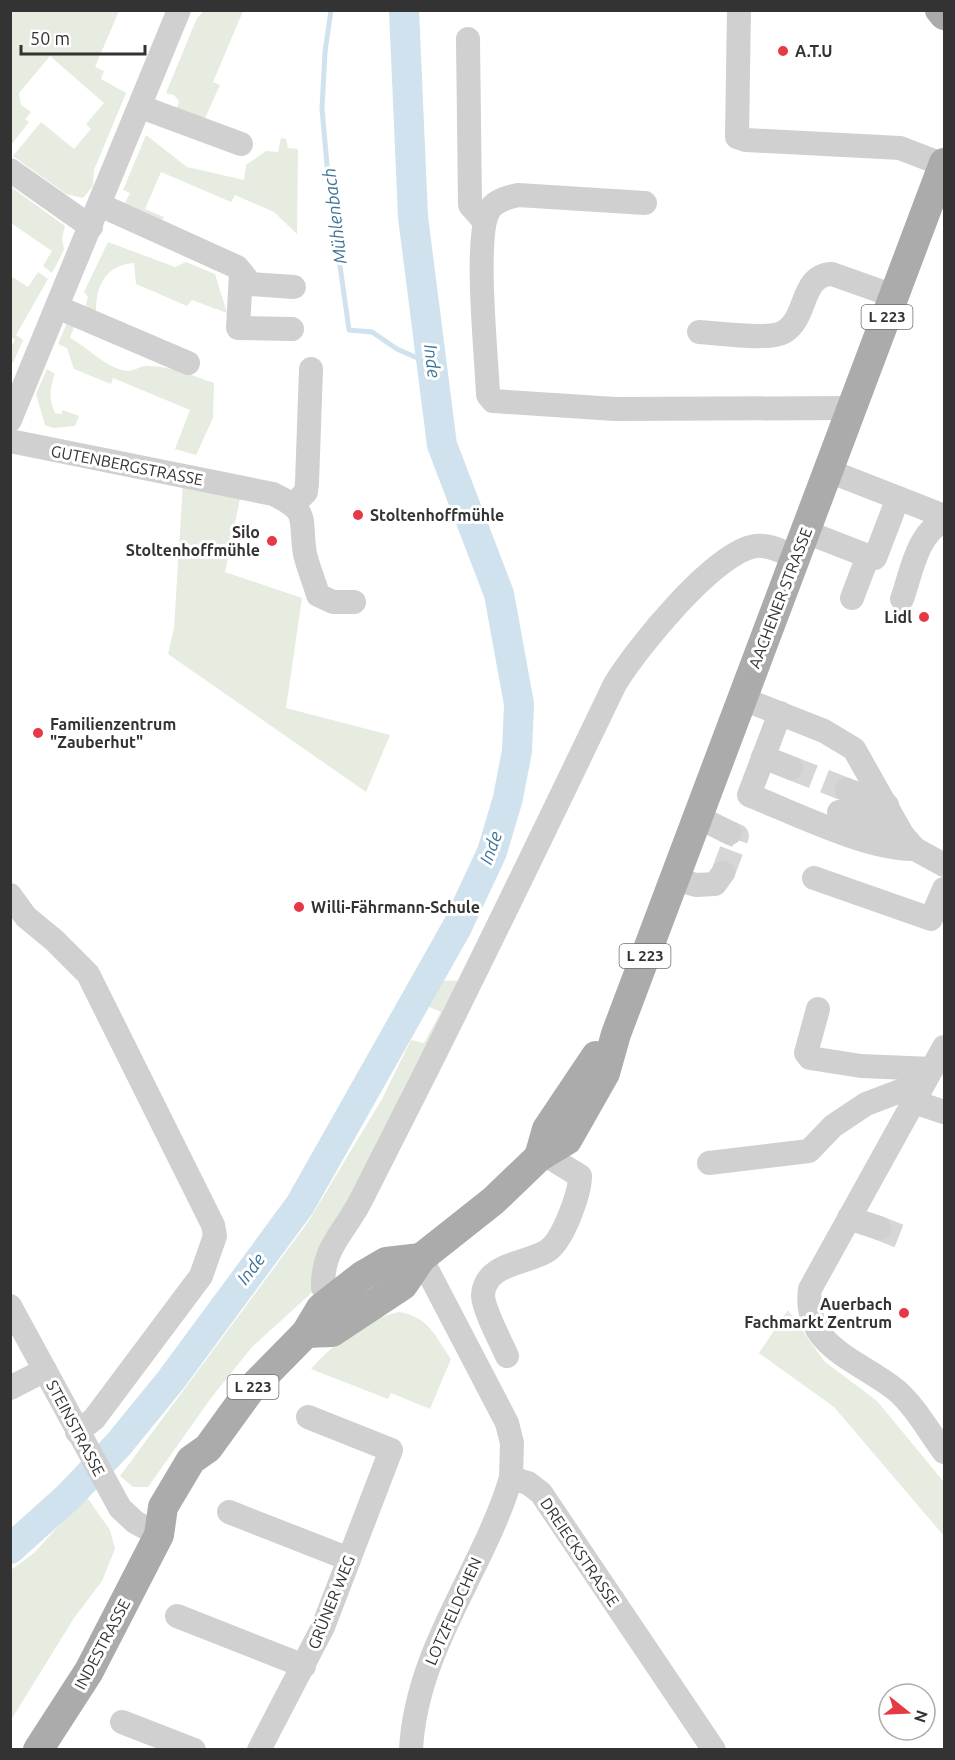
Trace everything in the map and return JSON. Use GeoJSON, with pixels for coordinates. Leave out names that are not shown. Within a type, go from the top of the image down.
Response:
{"type":"FeatureCollection","features":[{"type":"Feature","properties":{"kind":"main road"},"geometry":{"type":"LineString","coordinates":[[940,10],[945,15]]}},
{"type":"Feature","properties":{"kind":"main road","name":"AACHENER STRASSE"},"geometry":{"type":"LineString","coordinates":[[421,1258],[493,1201],[542,1156],[547,1129],[589,1064],[616,1034],[944,164]]}},
{"type":"Feature","properties":{"kind":"main road","name":"INDESTRASSE"},"geometry":{"type":"LineString","coordinates":[[38,1749],[88,1671],[159,1535],[163,1507],[190,1460],[208,1448],[250,1390],[306,1333],[321,1308],[362,1276],[386,1262],[421,1258]]}},
{"type":"Feature","properties":{"kind":"main road","name":"L 223"},"geometry":{"type":"LineString","coordinates":[[306,1333],[332,1332],[403,1285],[421,1258]]}},
{"type":"Feature","properties":{"kind":"street"},"geometry":{"type":"LineString","coordinates":[[10,420],[179,10]]}},
{"type":"Feature","properties":{"kind":"street"},"geometry":{"type":"LineString","coordinates":[[739,10],[736,137],[746,140],[900,148],[944,164]]}},
{"type":"Feature","properties":{"kind":"street"},"geometry":{"type":"LineString","coordinates":[[468,39],[470,205],[484,221]]}},
{"type":"Feature","properties":{"kind":"street"},"geometry":{"type":"LineString","coordinates":[[141,106],[241,144]]}},
{"type":"Feature","properties":{"kind":"street"},"geometry":{"type":"LineString","coordinates":[[10,170],[96,216],[237,267],[251,284],[294,288]]}},
{"type":"Feature","properties":{"kind":"street"},"geometry":{"type":"LineString","coordinates":[[645,203],[519,195],[504,198],[490,208],[484,221],[481,238],[488,394],[492,401],[615,409],[852,408]]}},
{"type":"Feature","properties":{"kind":"street"},"geometry":{"type":"LineString","coordinates":[[242,273],[238,328],[292,329]]}},
{"type":"Feature","properties":{"kind":"street"},"geometry":{"type":"LineString","coordinates":[[699,332],[772,336],[784,332],[792,324],[814,280],[822,274],[832,274],[894,296]]}},
{"type":"Feature","properties":{"kind":"street"},"geometry":{"type":"LineString","coordinates":[[57,308],[188,363]]}},
{"type":"Feature","properties":{"kind":"street"},"geometry":{"type":"LineString","coordinates":[[311,369],[308,483],[306,492],[294,504],[303,520],[305,554],[318,594],[333,602],[354,602]]}},
{"type":"Feature","properties":{"kind":"street","name":"GUTENBERGSTRASSE"},"geometry":{"type":"LineString","coordinates":[[10,441],[273,494],[294,504]]}},
{"type":"Feature","properties":{"kind":"street"},"geometry":{"type":"LineString","coordinates":[[829,471],[945,516]]}},
{"type":"Feature","properties":{"kind":"street"},"geometry":{"type":"LineString","coordinates":[[333,1299],[323,1288],[324,1264],[329,1249],[358,1205],[494,938],[611,692],[628,663],[654,630],[708,576],[743,549],[801,545],[875,558],[898,498]]}},
{"type":"Feature","properties":{"kind":"street"},"geometry":{"type":"LineString","coordinates":[[902,599],[924,539],[938,524],[945,521]]}},
{"type":"Feature","properties":{"kind":"street"},"geometry":{"type":"LineString","coordinates":[[852,598],[868,556]]}},
{"type":"Feature","properties":{"kind":"street"},"geometry":{"type":"LineString","coordinates":[[741,698],[780,712],[840,739],[854,748],[908,842]]}},
{"type":"Feature","properties":{"kind":"street"},"geometry":{"type":"LineString","coordinates":[[780,712],[749,795],[852,835],[900,849],[908,842]]}},
{"type":"Feature","properties":{"kind":"street"},"geometry":{"type":"LineString","coordinates":[[766,751],[793,761]]}},
{"type":"Feature","properties":{"kind":"street"},"geometry":{"type":"LineString","coordinates":[[850,783],[882,796]]}},
{"type":"Feature","properties":{"kind":"street"},"geometry":{"type":"LineString","coordinates":[[839,812],[908,842],[945,865]]}},
{"type":"Feature","properties":{"kind":"street"},"geometry":{"type":"LineString","coordinates":[[698,817],[730,833]]}},
{"type":"Feature","properties":{"kind":"street"},"geometry":{"type":"LineString","coordinates":[[675,879],[696,885],[715,884],[723,873]]}},
{"type":"Feature","properties":{"kind":"street"},"geometry":{"type":"LineString","coordinates":[[814,878],[931,920],[945,889]]}},
{"type":"Feature","properties":{"kind":"street"},"geometry":{"type":"LineString","coordinates":[[10,895],[26,917],[54,940],[88,974],[213,1225],[215,1236],[201,1276],[94,1419],[79,1434]]}},
{"type":"Feature","properties":{"kind":"street"},"geometry":{"type":"LineString","coordinates":[[818,1009],[806,1046],[806,1053],[810,1058],[861,1066],[923,1084],[945,1112]]}},
{"type":"Feature","properties":{"kind":"street"},"geometry":{"type":"LineString","coordinates":[[945,1047],[810,1289],[808,1306],[812,1323],[825,1342],[896,1390],[945,1452]]}},
{"type":"Feature","properties":{"kind":"street"},"geometry":{"type":"LineString","coordinates":[[709,1163],[809,1151],[832,1126],[866,1104],[923,1084]]}},
{"type":"Feature","properties":{"kind":"street"},"geometry":{"type":"LineString","coordinates":[[507,1356],[483,1298],[486,1283],[494,1272],[549,1250],[561,1235],[580,1185],[579,1176],[542,1156]]}},
{"type":"Feature","properties":{"kind":"street"},"geometry":{"type":"LineString","coordinates":[[849,1218],[879,1228]]}},
{"type":"Feature","properties":{"kind":"street"},"geometry":{"type":"LineString","coordinates":[[421,1258],[507,1423],[512,1443],[511,1478]]}},
{"type":"Feature","properties":{"kind":"street","name":"STEINSTRASSE"},"geometry":{"type":"LineString","coordinates":[[10,1306],[120,1508],[135,1522],[159,1535]]}},
{"type":"Feature","properties":{"kind":"street"},"geometry":{"type":"LineString","coordinates":[[10,1388],[45,1370]]}},
{"type":"Feature","properties":{"kind":"street","name":"GRÜNER WEG"},"geometry":{"type":"LineString","coordinates":[[259,1749],[304,1666],[391,1450],[308,1417]]}},
{"type":"Feature","properties":{"kind":"street","name":"LOTZFELDCHEN"},"geometry":{"type":"LineString","coordinates":[[411,1749],[421,1689],[428,1665],[484,1544],[511,1478]]}},
{"type":"Feature","properties":{"kind":"street","name":"DREIECKSTRASSE"},"geometry":{"type":"LineString","coordinates":[[511,1478],[528,1483],[540,1493],[714,1749]]}},
{"type":"Feature","properties":{"kind":"street"},"geometry":{"type":"LineString","coordinates":[[229,1512],[349,1559]]}},
{"type":"Feature","properties":{"kind":"street"},"geometry":{"type":"LineString","coordinates":[[177,1616],[304,1666]]}},
{"type":"Feature","properties":{"kind":"street"},"geometry":{"type":"LineString","coordinates":[[122,1722],[194,1749]]}},
{"type":"Feature","properties":{"kind":"shaded area"},"geometry":{"type":"Polygon","coordinates":[[[11,10],[119,11],[95,67],[104,71],[101,79],[126,93],[94,170],[93,186],[83,198],[66,194],[13,156],[41,122],[74,149],[91,129],[86,124],[104,103],[50,56],[19,93],[21,105],[31,112],[25,119],[29,122],[11,145],[11,10]]]}},
{"type":"Feature","properties":{"kind":"shaded area"},"geometry":{"type":"Polygon","coordinates":[[[204,11],[243,11],[213,82],[220,85],[202,125],[175,115],[179,101],[174,95],[166,93],[197,18],[204,11]]]}},
{"type":"Feature","properties":{"kind":"shaded area"},"geometry":{"type":"Polygon","coordinates":[[[146,135],[187,167],[244,180],[246,165],[266,151],[278,152],[281,138],[286,139],[288,148],[298,149],[297,234],[274,212],[235,195],[231,202],[161,172],[145,209],[164,217],[160,224],[123,207],[130,193],[123,190],[146,135]]]}},
{"type":"Feature","properties":{"kind":"shaded area"},"geometry":{"type":"Polygon","coordinates":[[[11,187],[65,226],[62,238],[64,250],[52,273],[43,266],[52,251],[11,223],[11,187]]]}},
{"type":"Feature","properties":{"kind":"shaded area"},"geometry":{"type":"Polygon","coordinates":[[[108,242],[175,267],[186,262],[215,274],[227,313],[192,300],[187,306],[136,284],[134,263],[116,268],[104,278],[98,293],[96,311],[83,315],[88,297],[84,292],[108,242]]]}},
{"type":"Feature","properties":{"kind":"shaded area"},"geometry":{"type":"Polygon","coordinates":[[[38,272],[48,279],[16,335],[23,340],[13,363],[10,361],[11,347],[15,340],[11,337],[11,276],[28,287],[38,272]]]}},
{"type":"Feature","properties":{"kind":"shaded area"},"geometry":{"type":"Polygon","coordinates":[[[69,318],[76,321],[70,338],[111,366],[127,371],[145,366],[163,367],[214,383],[213,418],[196,455],[175,449],[190,410],[113,378],[111,384],[74,369],[67,348],[58,344],[69,318]]]}},
{"type":"Feature","properties":{"kind":"shaded area"},"geometry":{"type":"Polygon","coordinates":[[[47,369],[55,374],[50,393],[55,413],[61,414],[63,410],[79,416],[75,426],[53,428],[45,425],[36,394],[47,369]]]}},
{"type":"Feature","properties":{"kind":"shaded area"},"geometry":{"type":"Polygon","coordinates":[[[183,483],[241,494],[225,572],[302,598],[286,708],[390,735],[366,792],[168,654],[174,628],[183,483]]]}},
{"type":"Feature","properties":{"kind":"shaded area"},"geometry":{"type":"Polygon","coordinates":[[[466,980],[319,1286],[252,1347],[211,1398],[148,1487],[133,1487],[120,1476],[308,1222],[382,1099],[411,1040],[424,1043],[441,1012],[427,1006],[440,981],[466,980]]]}},
{"type":"Feature","properties":{"kind":"shaded area"},"geometry":{"type":"Polygon","coordinates":[[[788,1310],[824,1361],[877,1401],[944,1482],[944,1536],[834,1407],[759,1353],[788,1310]]]}},
{"type":"Feature","properties":{"kind":"shaded area"},"geometry":{"type":"Polygon","coordinates":[[[399,1312],[418,1318],[424,1323],[451,1359],[430,1409],[391,1393],[388,1399],[311,1369],[351,1333],[374,1320],[399,1312]]]}},
{"type":"Feature","properties":{"kind":"shaded area"},"geometry":{"type":"Polygon","coordinates":[[[86,1496],[110,1530],[115,1549],[102,1581],[74,1618],[11,1720],[11,1570],[34,1553],[86,1496]]]}},
{"type":"Feature","properties":{"kind":"waterway","name":"Mühlenbach"},"geometry":{"type":"LineString","coordinates":[[331,10],[325,52],[322,109],[329,187],[349,330],[372,332],[397,349],[431,364]]}},
{"type":"Feature","properties":{"kind":"waterway","name":"Inde"},"geometry":{"type":"LineString","coordinates":[[10,1549],[67,1498],[118,1445],[171,1380],[300,1205],[457,927],[492,852],[508,798],[517,751],[519,704],[499,594],[442,445],[413,217],[404,10]]}},
{"type":"Feature","properties":{"kind":"tunnel"},"geometry":{"type":"LineString","coordinates":[[791,768],[847,790]]}},
{"type":"Feature","properties":{"kind":"tunnel"},"geometry":{"type":"LineString","coordinates":[[723,873],[737,836],[730,833]]}},
{"type":"Feature","properties":{"kind":"tunnel"},"geometry":{"type":"LineString","coordinates":[[879,1228],[899,1236]]}},
{"type":"Feature","properties":{"kind":"place","name":"A.T.U"},"geometry":{"type":"Point","coordinates":[783,51]}},
{"type":"Feature","properties":{"kind":"place","name":"Stoltenhoffmühle"},"geometry":{"type":"Point","coordinates":[358,515]}},
{"type":"Feature","properties":{"kind":"place","name":"Silo Stoltenhoffmühle"},"geometry":{"type":"Point","coordinates":[272,541]}},
{"type":"Feature","properties":{"kind":"place","name":"Lidl"},"geometry":{"type":"Point","coordinates":[924,617]}},
{"type":"Feature","properties":{"kind":"place","name":"Familienzentrum \"Zauberhut\""},"geometry":{"type":"Point","coordinates":[38,733]}},
{"type":"Feature","properties":{"kind":"place","name":"Willi-Fährmann-Schule"},"geometry":{"type":"Point","coordinates":[299,907]}},
{"type":"Feature","properties":{"kind":"place","name":"Auerbach Fachmarkt Zentrum"},"geometry":{"type":"Point","coordinates":[904,1313]}}]}
